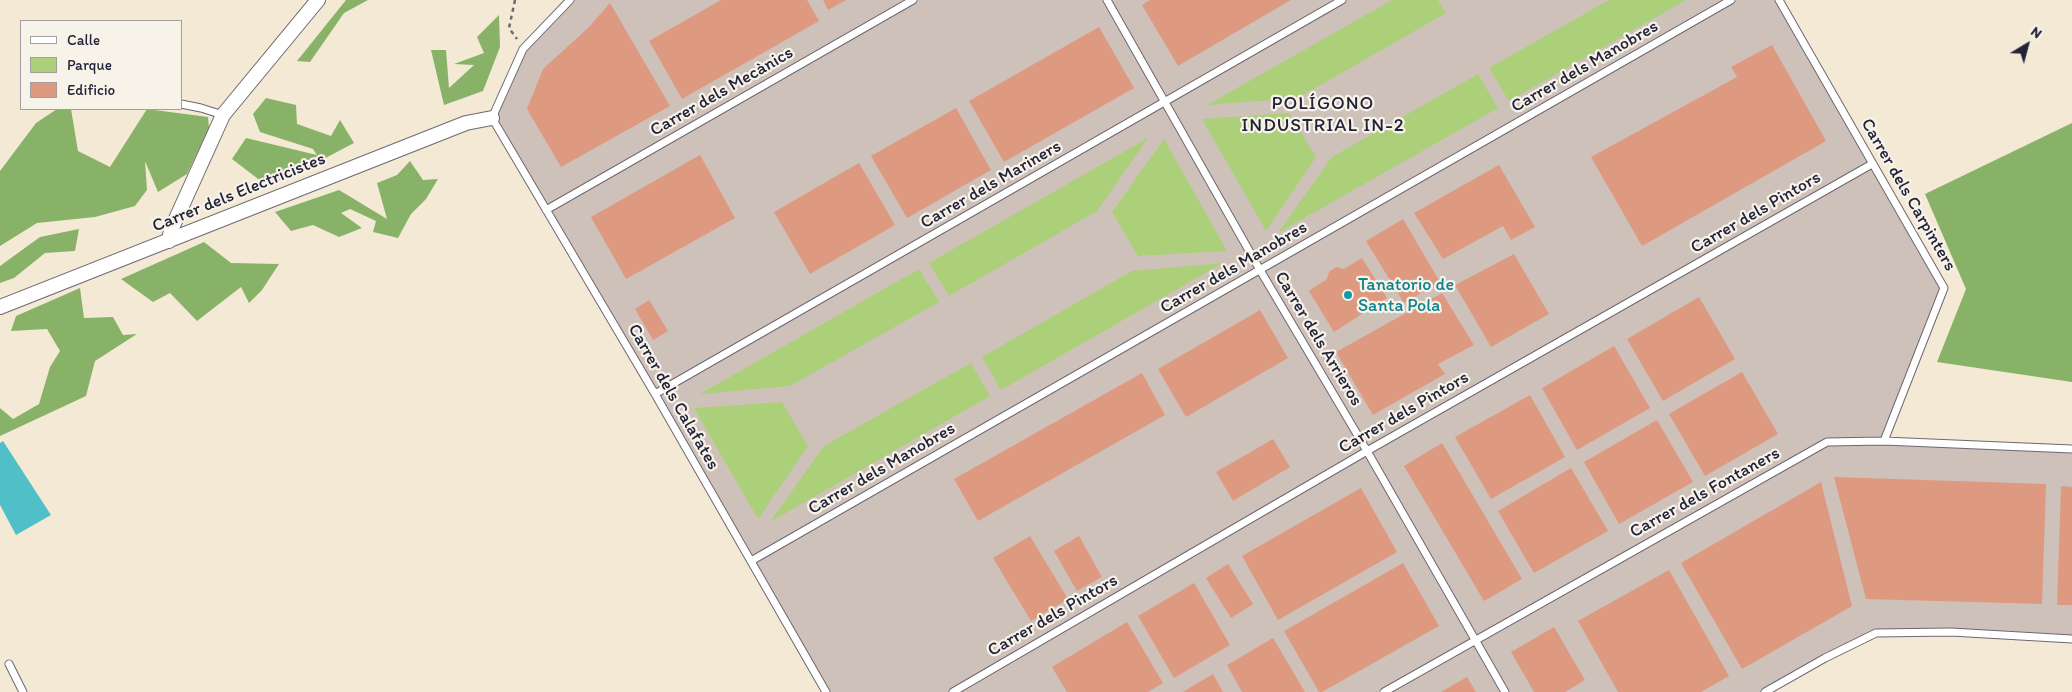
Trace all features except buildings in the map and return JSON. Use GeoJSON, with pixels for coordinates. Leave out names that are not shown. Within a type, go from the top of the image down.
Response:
{"type":"FeatureCollection","features":[{"type":"Feature","properties":{"kind":"street"},"geometry":{"type":"LineString","coordinates":[[169,241],[171,230],[223,115],[318,0]]}},
{"type":"Feature","properties":{"kind":"street","name":"Carrer dels Electricistes"},"geometry":{"type":"LineString","coordinates":[[0,307],[466,123],[492,118]]}},
{"type":"Feature","properties":{"kind":"lane"},"geometry":{"type":"LineString","coordinates":[[492,118],[523,49],[570,0]]}},
{"type":"Feature","properties":{"kind":"lane","name":"Carrer dels Mecànics"},"geometry":{"type":"LineString","coordinates":[[546,210],[913,0]]}},
{"type":"Feature","properties":{"kind":"lane","name":"Carrer dels Arrieros"},"geometry":{"type":"LineString","coordinates":[[1107,0],[1260,270],[1505,692]]}},
{"type":"Feature","properties":{"kind":"lane","name":"Carrer dels Mariners"},"geometry":{"type":"LineString","coordinates":[[655,394],[1342,0]]}},
{"type":"Feature","properties":{"kind":"lane","name":"Carrer dels Manobres"},"geometry":{"type":"LineString","coordinates":[[751,561],[1731,0]]}},
{"type":"Feature","properties":{"kind":"lane","name":"Carrer dels Carpinters"},"geometry":{"type":"LineString","coordinates":[[1779,0],[1944,288],[1884,441]]}},
{"type":"Feature","properties":{"kind":"lane"},"geometry":{"type":"LineString","coordinates":[[182,104],[223,115]]}},
{"type":"Feature","properties":{"kind":"lane","name":"Carrer dels Calafates"},"geometry":{"type":"LineString","coordinates":[[492,118],[655,394],[826,692]]}},
{"type":"Feature","properties":{"kind":"lane","name":"Carrer dels Pintors"},"geometry":{"type":"LineString","coordinates":[[953,692],[1367,452],[1872,164]]}},
{"type":"Feature","properties":{"kind":"lane","name":"Carrer dels Fontaners"},"geometry":{"type":"LineString","coordinates":[[1384,692],[1827,442],[1884,441],[2072,449]]}},
{"type":"Feature","properties":{"kind":"lane"},"geometry":{"type":"LineString","coordinates":[[1765,692],[1825,658],[1876,633],[1951,632],[2072,639]]}},
{"type":"Feature","properties":{"kind":"lane"},"geometry":{"type":"LineString","coordinates":[[9,664],[23,692]]}},
{"type":"Feature","properties":{"kind":"path"},"geometry":{"type":"LineString","coordinates":[[515,0],[509,28],[523,49]]}},
{"type":"Feature","properties":{"kind":"shaded area"},"geometry":{"type":"Polygon","coordinates":[[[570,0],[1779,0],[1944,288],[1884,440],[2072,449],[2072,639],[1876,633],[1765,692],[826,692],[492,118],[523,49],[570,0]]]}},
{"type":"Feature","properties":{"kind":"green space"},"geometry":{"type":"Polygon","coordinates":[[[346,0],[368,0],[344,13],[310,62],[297,61],[346,0]]]}},
{"type":"Feature","properties":{"kind":"green space"},"geometry":{"type":"Polygon","coordinates":[[[1392,0],[1438,0],[1446,13],[1298,98],[1207,105],[1392,0]]]}},
{"type":"Feature","properties":{"kind":"green space"},"geometry":{"type":"Polygon","coordinates":[[[1609,0],[1686,0],[1509,101],[1489,68],[1609,0]]]}},
{"type":"Feature","properties":{"kind":"green space"},"geometry":{"type":"Polygon","coordinates":[[[499,15],[500,47],[483,91],[444,105],[431,50],[446,50],[449,88],[474,65],[454,64],[484,53],[477,37],[499,15]]]}},
{"type":"Feature","properties":{"kind":"green space"},"geometry":{"type":"Polygon","coordinates":[[[1478,74],[1498,108],[1278,233],[1332,157],[1478,74]]]}},
{"type":"Feature","properties":{"kind":"green space"},"geometry":{"type":"Polygon","coordinates":[[[266,98],[296,105],[297,124],[331,136],[340,120],[354,143],[291,176],[266,185],[232,159],[246,138],[317,155],[313,149],[260,132],[253,114],[266,98]]]}},
{"type":"Feature","properties":{"kind":"green space"},"geometry":{"type":"Polygon","coordinates":[[[56,110],[71,110],[78,151],[110,167],[146,110],[208,117],[209,128],[187,174],[158,192],[145,161],[147,190],[135,206],[95,217],[37,223],[0,246],[0,171],[36,123],[56,110]]]}},
{"type":"Feature","properties":{"kind":"green space"},"geometry":{"type":"Polygon","coordinates":[[[1289,113],[1316,157],[1266,231],[1202,119],[1289,113]]]}},
{"type":"Feature","properties":{"kind":"green space"},"geometry":{"type":"Polygon","coordinates":[[[2072,123],[2072,382],[1937,362],[1966,289],[1925,194],[2072,123]]]}},
{"type":"Feature","properties":{"kind":"green space"},"geometry":{"type":"Polygon","coordinates":[[[1148,138],[1097,211],[949,296],[929,263],[1148,138]]]}},
{"type":"Feature","properties":{"kind":"green space"},"geometry":{"type":"Polygon","coordinates":[[[1164,139],[1227,251],[1138,256],[1112,212],[1164,139]]]}},
{"type":"Feature","properties":{"kind":"green space"},"geometry":{"type":"Polygon","coordinates":[[[410,161],[423,180],[438,179],[426,199],[411,214],[398,238],[373,232],[376,221],[350,209],[341,213],[362,228],[339,237],[313,225],[291,231],[275,212],[339,190],[387,219],[377,183],[397,175],[410,161]]]}},
{"type":"Feature","properties":{"kind":"green space"},"geometry":{"type":"Polygon","coordinates":[[[79,229],[75,251],[45,253],[14,278],[0,283],[0,266],[40,237],[79,229]]]}},
{"type":"Feature","properties":{"kind":"green space"},"geometry":{"type":"Polygon","coordinates":[[[204,242],[231,263],[279,264],[262,290],[249,303],[241,287],[197,321],[170,293],[153,302],[121,279],[204,242]]]}},
{"type":"Feature","properties":{"kind":"green space"},"geometry":{"type":"Polygon","coordinates":[[[1223,263],[1001,390],[982,357],[1132,271],[1223,263]]]}},
{"type":"Feature","properties":{"kind":"green space"},"geometry":{"type":"Polygon","coordinates":[[[919,269],[939,302],[790,386],[700,394],[919,269]]]}},
{"type":"Feature","properties":{"kind":"green space"},"geometry":{"type":"Polygon","coordinates":[[[80,288],[84,318],[113,317],[123,335],[137,334],[95,361],[86,396],[0,436],[0,408],[13,419],[39,404],[50,367],[60,351],[47,329],[11,331],[16,316],[80,288]]]}},
{"type":"Feature","properties":{"kind":"green space"},"geometry":{"type":"Polygon","coordinates":[[[971,363],[990,396],[770,522],[824,446],[971,363]]]}},
{"type":"Feature","properties":{"kind":"green space"},"geometry":{"type":"Polygon","coordinates":[[[782,402],[808,446],[758,519],[694,408],[782,402]]]}},
{"type":"Feature","properties":{"kind":"water"},"geometry":{"type":"Polygon","coordinates":[[[3,441],[51,515],[16,535],[0,505],[0,443],[3,441]]]}},
{"type":"Feature","properties":{"kind":"place","name":"Tanatorio de Santa Pola"},"geometry":{"type":"Point","coordinates":[1348,295]}},
{"type":"Feature","properties":{"kind":"district","name":"POLÍGONO INDUSTRIAL IN-2"},"geometry":{"type":"Point","coordinates":[1323,115]}}]}
